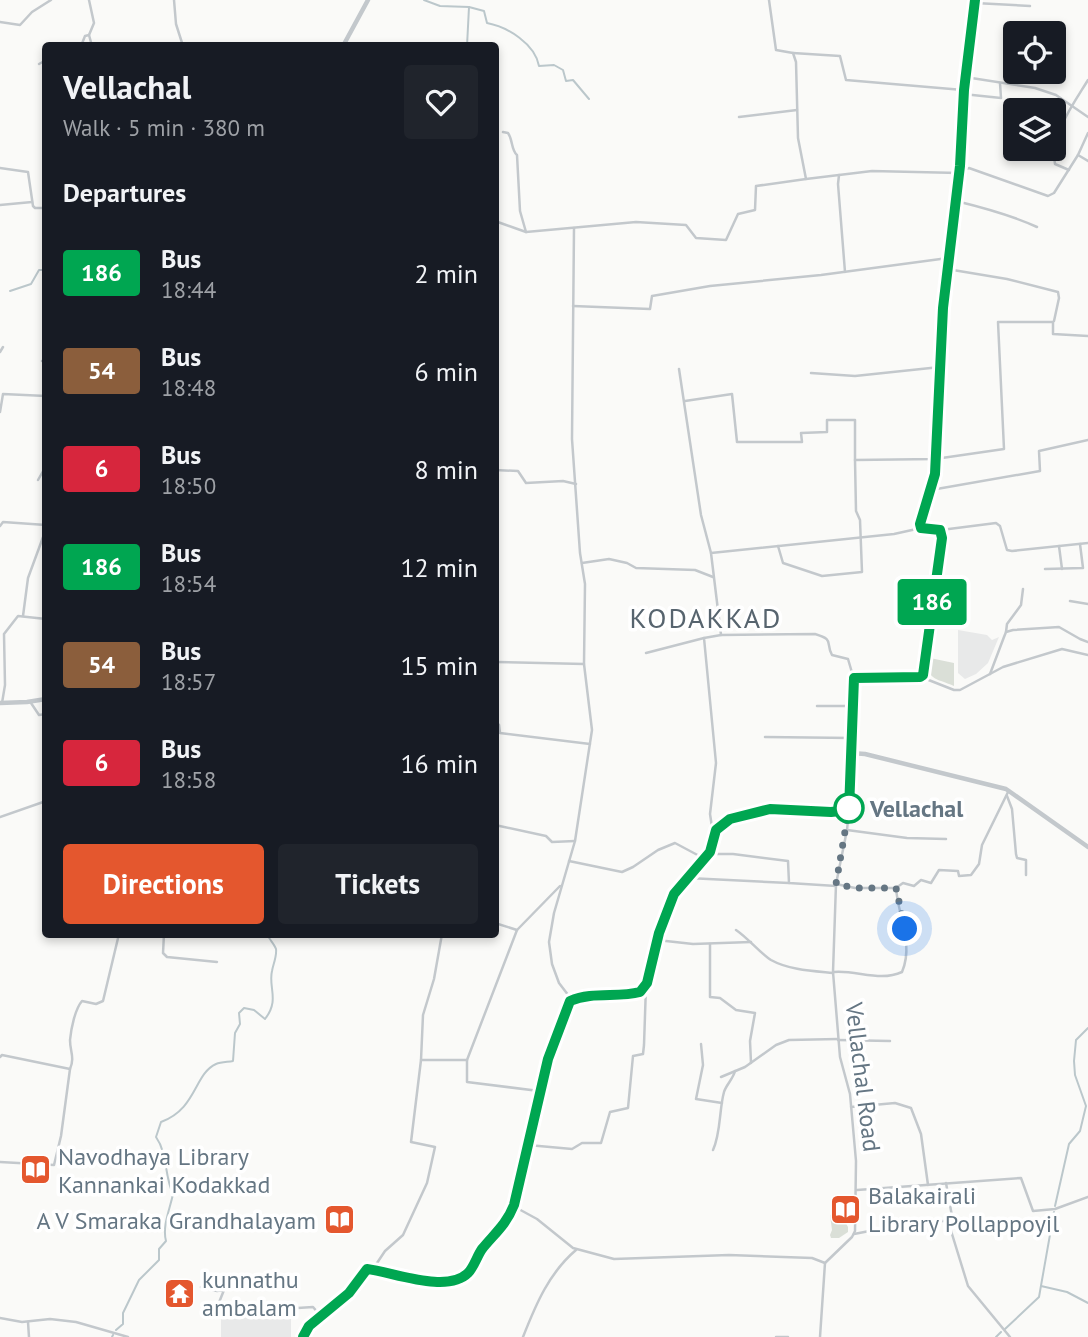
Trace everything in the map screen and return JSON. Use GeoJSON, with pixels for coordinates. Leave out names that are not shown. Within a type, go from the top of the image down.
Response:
{"type":"FeatureCollection","features":[{"type":"Feature","properties":{"kind":"main road"},"geometry":{"type":"LineString","coordinates":[[303,1337],[309,1326],[349,1293],[367,1269],[424,1281],[459,1279],[470,1271],[483,1249],[508,1222],[539,1091],[557,1030],[572,1000],[586,995],[630,995],[640,992],[647,983],[657,940],[670,902],[686,878],[707,856],[716,830],[730,819],[770,809],[831,812],[849,810],[854,678],[920,677],[924,668],[942,538],[940,531],[920,528],[935,474],[948,257],[959,173],[963,92],[975,1]]}},
{"type":"Feature","properties":{"kind":"street"},"geometry":{"type":"LineString","coordinates":[[0,22],[20,25],[32,12],[51,0]]}},
{"type":"Feature","properties":{"kind":"street"},"geometry":{"type":"LineString","coordinates":[[83,42],[94,23],[89,0]]}},
{"type":"Feature","properties":{"kind":"street"},"geometry":{"type":"LineString","coordinates":[[174,0],[176,24],[182,42]]}},
{"type":"Feature","properties":{"kind":"street"},"geometry":{"type":"LineString","coordinates":[[345,42],[368,0]]}},
{"type":"Feature","properties":{"kind":"street"},"geometry":{"type":"LineString","coordinates":[[769,0],[776,50],[839,56],[846,80],[1001,98],[1000,82]]}},
{"type":"Feature","properties":{"kind":"street"},"geometry":{"type":"LineString","coordinates":[[975,1],[1030,6]]}},
{"type":"Feature","properties":{"kind":"street"},"geometry":{"type":"LineString","coordinates":[[89,35],[91,42]]}},
{"type":"Feature","properties":{"kind":"street"},"geometry":{"type":"LineString","coordinates":[[793,53],[798,138],[806,179]]}},
{"type":"Feature","properties":{"kind":"street"},"geometry":{"type":"LineString","coordinates":[[965,77],[1035,88],[1056,95],[1088,117]]}},
{"type":"Feature","properties":{"kind":"street"},"geometry":{"type":"LineString","coordinates":[[1069,170],[1055,164],[1054,150],[1072,106],[1088,80]]}},
{"type":"Feature","properties":{"kind":"street"},"geometry":{"type":"LineString","coordinates":[[739,117],[797,110]]}},
{"type":"Feature","properties":{"kind":"street"},"geometry":{"type":"LineString","coordinates":[[503,132],[510,135],[517,155],[520,211],[526,232]]}},
{"type":"Feature","properties":{"kind":"street"},"geometry":{"type":"LineString","coordinates":[[499,222],[526,232],[636,222],[686,225],[696,238],[726,240],[738,214],[755,210],[756,186],[872,171],[959,173],[969,168],[1048,196],[1054,193],[1069,170],[1088,133]]}},
{"type":"Feature","properties":{"kind":"street"},"geometry":{"type":"LineString","coordinates":[[1078,155],[1088,161]]}},
{"type":"Feature","properties":{"kind":"street"},"geometry":{"type":"LineString","coordinates":[[0,168],[28,172],[32,202],[35,208],[42,208]]}},
{"type":"Feature","properties":{"kind":"street"},"geometry":{"type":"LineString","coordinates":[[839,175],[845,272]]}},
{"type":"Feature","properties":{"kind":"street"},"geometry":{"type":"LineString","coordinates":[[956,201],[1004,212],[1013,219],[1037,227]]}},
{"type":"Feature","properties":{"kind":"street"},"geometry":{"type":"LineString","coordinates":[[0,205],[32,202]]}},
{"type":"Feature","properties":{"kind":"street"},"geometry":{"type":"LineString","coordinates":[[572,1000],[559,983],[552,964],[549,942],[554,913],[575,841],[592,730],[584,664],[586,603],[579,553],[572,439],[574,228]]}},
{"type":"Feature","properties":{"kind":"street"},"geometry":{"type":"LineString","coordinates":[[573,306],[650,309],[652,296],[710,286],[845,272],[948,257]]}},
{"type":"Feature","properties":{"kind":"street"},"geometry":{"type":"LineString","coordinates":[[947,269],[1018,281],[1058,292],[1053,334],[1088,336]]}},
{"type":"Feature","properties":{"kind":"street"},"geometry":{"type":"LineString","coordinates":[[855,460],[935,459],[1004,449],[998,322],[1054,322]]}},
{"type":"Feature","properties":{"kind":"street"},"geometry":{"type":"LineString","coordinates":[[0,352],[3,348]]}},
{"type":"Feature","properties":{"kind":"street"},"geometry":{"type":"LineString","coordinates":[[811,373],[855,376],[940,366]]}},
{"type":"Feature","properties":{"kind":"street"},"geometry":{"type":"LineString","coordinates":[[679,369],[701,515],[710,553],[720,635]]}},
{"type":"Feature","properties":{"kind":"street"},"geometry":{"type":"LineString","coordinates":[[0,412],[3,394],[42,396]]}},
{"type":"Feature","properties":{"kind":"street"},"geometry":{"type":"LineString","coordinates":[[685,401],[732,394],[737,442],[802,442],[801,433],[827,432],[827,420],[855,420],[856,511],[859,514],[862,572],[822,576],[783,563],[778,546]]}},
{"type":"Feature","properties":{"kind":"street"},"geometry":{"type":"LineString","coordinates":[[931,491],[1040,471],[1039,451],[1088,440]]}},
{"type":"Feature","properties":{"kind":"street"},"geometry":{"type":"LineString","coordinates":[[499,470],[518,471],[526,483],[563,481],[576,484]]}},
{"type":"Feature","properties":{"kind":"street"},"geometry":{"type":"LineString","coordinates":[[38,480],[42,473]]}},
{"type":"Feature","properties":{"kind":"street"},"geometry":{"type":"LineString","coordinates":[[0,526],[3,522],[42,527]]}},
{"type":"Feature","properties":{"kind":"street"},"geometry":{"type":"LineString","coordinates":[[940,531],[945,528],[996,523],[1000,526],[1007,550],[1088,543]]}},
{"type":"Feature","properties":{"kind":"street"},"geometry":{"type":"LineString","coordinates":[[710,553],[894,534],[920,528]]}},
{"type":"Feature","properties":{"kind":"street"},"geometry":{"type":"LineString","coordinates":[[23,616],[28,578],[42,538]]}},
{"type":"Feature","properties":{"kind":"street"},"geometry":{"type":"LineString","coordinates":[[1045,569],[1083,568],[1080,544]]}},
{"type":"Feature","properties":{"kind":"street"},"geometry":{"type":"LineString","coordinates":[[1059,546],[1062,569]]}},
{"type":"Feature","properties":{"kind":"street"},"geometry":{"type":"LineString","coordinates":[[582,563],[609,559],[636,568],[695,570],[713,577]]}},
{"type":"Feature","properties":{"kind":"street"},"geometry":{"type":"LineString","coordinates":[[990,674],[1007,624],[1021,605],[1023,589]]}},
{"type":"Feature","properties":{"kind":"street"},"geometry":{"type":"LineString","coordinates":[[1070,601],[1088,604]]}},
{"type":"Feature","properties":{"kind":"street"},"geometry":{"type":"LineString","coordinates":[[42,618],[18,616],[4,634],[5,685],[1,703],[42,700]]}},
{"type":"Feature","properties":{"kind":"street"},"geometry":{"type":"LineString","coordinates":[[1006,632],[1018,628],[1059,627],[1088,642]]}},
{"type":"Feature","properties":{"kind":"street"},"geometry":{"type":"LineString","coordinates":[[646,653],[720,635],[815,634],[826,637],[830,642],[832,655],[848,659],[854,678]]}},
{"type":"Feature","properties":{"kind":"street"},"geometry":{"type":"LineString","coordinates":[[704,638],[716,763],[710,814],[712,827],[716,830]]}},
{"type":"Feature","properties":{"kind":"street"},"geometry":{"type":"LineString","coordinates":[[920,677],[960,690],[1003,667],[1062,649],[1088,655]]}},
{"type":"Feature","properties":{"kind":"street"},"geometry":{"type":"LineString","coordinates":[[499,662],[584,664]]}},
{"type":"Feature","properties":{"kind":"street"},"geometry":{"type":"LineString","coordinates":[[30,702],[39,715],[42,715]]}},
{"type":"Feature","properties":{"kind":"street"},"geometry":{"type":"LineString","coordinates":[[817,706],[853,706]]}},
{"type":"Feature","properties":{"kind":"street"},"geometry":{"type":"LineString","coordinates":[[499,725],[500,733],[590,744]]}},
{"type":"Feature","properties":{"kind":"street"},"geometry":{"type":"LineString","coordinates":[[765,737],[852,738]]}},
{"type":"Feature","properties":{"kind":"street"},"geometry":{"type":"LineString","coordinates":[[851,753],[865,754],[1008,793],[1088,847]]}},
{"type":"Feature","properties":{"kind":"street"},"geometry":{"type":"LineString","coordinates":[[1008,793],[1016,854],[1017,858],[1026,860],[1026,876]]}},
{"type":"Feature","properties":{"kind":"street"},"geometry":{"type":"LineString","coordinates":[[686,878],[896,888],[903,883],[914,886],[921,880],[931,883],[939,870],[958,871],[959,876],[971,875],[979,863],[982,845],[1008,793]]}},
{"type":"Feature","properties":{"kind":"street"},"geometry":{"type":"LineString","coordinates":[[0,817],[42,802]]}},
{"type":"Feature","properties":{"kind":"street","name":"Vellachal Road"},"geometry":{"type":"LineString","coordinates":[[849,810],[836,885],[833,972],[838,1039],[851,1107],[857,1191],[854,1234]]}},
{"type":"Feature","properties":{"kind":"street"},"geometry":{"type":"LineString","coordinates":[[499,826],[546,836],[552,842],[575,841]]}},
{"type":"Feature","properties":{"kind":"street"},"geometry":{"type":"LineString","coordinates":[[847,830],[946,839]]}},
{"type":"Feature","properties":{"kind":"street"},"geometry":{"type":"LineString","coordinates":[[569,861],[622,872],[675,843],[707,856],[733,854],[788,861],[789,883]]}},
{"type":"Feature","properties":{"kind":"street"},"geometry":{"type":"LineString","coordinates":[[539,1091],[467,1082],[467,1060],[517,930],[562,885]]}},
{"type":"Feature","properties":{"kind":"street"},"geometry":{"type":"LineString","coordinates":[[736,930],[778,963],[812,971],[848,971],[876,977],[895,975],[902,972],[907,952],[904,920],[897,901],[896,888]]}},
{"type":"Feature","properties":{"kind":"street"},"geometry":{"type":"LineString","coordinates":[[499,924],[517,930]]}},
{"type":"Feature","properties":{"kind":"street"},"geometry":{"type":"LineString","coordinates":[[0,1162],[54,1165],[74,1059],[70,1039],[78,1005],[82,1001],[96,1004],[103,1001],[118,938]]}},
{"type":"Feature","properties":{"kind":"street"},"geometry":{"type":"LineString","coordinates":[[164,938],[163,953],[167,957],[217,962]]}},
{"type":"Feature","properties":{"kind":"street"},"geometry":{"type":"LineString","coordinates":[[373,1269],[385,1251],[403,1235],[428,1183],[435,1147],[411,1142],[421,1060],[423,1015],[442,938]]}},
{"type":"Feature","properties":{"kind":"street"},"geometry":{"type":"LineString","coordinates":[[657,940],[710,944],[752,942]]}},
{"type":"Feature","properties":{"kind":"street"},"geometry":{"type":"LineString","coordinates":[[710,944],[710,997],[720,998],[736,1010],[755,1013],[750,1041],[751,1063]]}},
{"type":"Feature","properties":{"kind":"street"},"geometry":{"type":"LineString","coordinates":[[528,1145],[572,1149],[582,1143],[601,1143],[610,1112],[628,1108],[633,1056],[643,1054],[647,983]]}},
{"type":"Feature","properties":{"kind":"street"},"geometry":{"type":"LineString","coordinates":[[721,1077],[789,1040],[890,1041]]}},
{"type":"Feature","properties":{"kind":"street"},"geometry":{"type":"LineString","coordinates":[[701,1044],[703,1065],[696,1099],[722,1103]]}},
{"type":"Feature","properties":{"kind":"street"},"geometry":{"type":"LineString","coordinates":[[0,1057],[9,1056],[70,1069]]}},
{"type":"Feature","properties":{"kind":"street"},"geometry":{"type":"LineString","coordinates":[[421,1060],[467,1060]]}},
{"type":"Feature","properties":{"kind":"street"},"geometry":{"type":"LineString","coordinates":[[713,1150],[717,1142],[724,1091],[735,1071]]}},
{"type":"Feature","properties":{"kind":"street"},"geometry":{"type":"LineString","coordinates":[[851,1107],[895,1103],[911,1108],[922,1134],[928,1185]]}},
{"type":"Feature","properties":{"kind":"street"},"geometry":{"type":"LineString","coordinates":[[857,1191],[1021,1178],[1033,1211],[1055,1209],[1088,1197]]}},
{"type":"Feature","properties":{"kind":"street"},"geometry":{"type":"LineString","coordinates":[[946,1183],[951,1216],[948,1222],[968,1286],[1010,1337]]}},
{"type":"Feature","properties":{"kind":"street"},"geometry":{"type":"LineString","coordinates":[[513,1206],[537,1220],[576,1250],[622,1259],[729,1255],[812,1258],[825,1263]]}},
{"type":"Feature","properties":{"kind":"street"},"geometry":{"type":"LineString","coordinates":[[820,1337],[825,1263],[854,1234],[921,1221],[948,1222]]}},
{"type":"Feature","properties":{"kind":"street"},"geometry":{"type":"LineString","coordinates":[[523,1337],[546,1284],[563,1261],[576,1250]]}},
{"type":"Feature","properties":{"kind":"street"},"geometry":{"type":"LineString","coordinates":[[201,1287],[224,1290],[218,1305],[232,1309],[245,1307],[279,1310],[313,1307],[321,1317]]}},
{"type":"Feature","properties":{"kind":"street"},"geometry":{"type":"LineString","coordinates":[[0,1318],[28,1322],[50,1319],[76,1322],[128,1337]]}},
{"type":"Feature","properties":{"kind":"street"},"geometry":{"type":"LineString","coordinates":[[28,1322],[29,1337]]}},
{"type":"Feature","properties":{"kind":"street"},"geometry":{"type":"LineString","coordinates":[[776,1337],[788,1337]]}},
{"type":"Feature","properties":{"kind":"shaded area"},"geometry":{"type":"Polygon","coordinates":[[[958,630],[987,635],[992,640],[999,637],[988,663],[976,674],[965,679],[958,673],[958,630]]]}},
{"type":"Feature","properties":{"kind":"shaded area"},"geometry":{"type":"Polygon","coordinates":[[[930,658],[954,663],[954,686],[933,677],[929,671],[930,658]]]}},
{"type":"Feature","properties":{"kind":"shaded area"},"geometry":{"type":"Polygon","coordinates":[[[841,1214],[848,1232],[839,1238],[831,1238],[830,1215],[841,1214]]]}},
{"type":"Feature","properties":{"kind":"shaded area"},"geometry":{"type":"Polygon","coordinates":[[[221,1310],[291,1310],[291,1337],[221,1337],[221,1310]]]}},
{"type":"Feature","properties":{"kind":"waterway"},"geometry":{"type":"LineString","coordinates":[[424,0],[440,6],[469,7],[467,42]]}},
{"type":"Feature","properties":{"kind":"waterway"},"geometry":{"type":"LineString","coordinates":[[469,7],[484,11],[487,23],[503,28],[519,38],[532,51],[539,66],[554,65],[563,70],[566,81],[573,80],[589,99]]}},
{"type":"Feature","properties":{"kind":"waterway"},"geometry":{"type":"LineString","coordinates":[[10,291],[31,284],[39,270],[42,270]]}},
{"type":"Feature","properties":{"kind":"waterway"},"geometry":{"type":"LineString","coordinates":[[116,1330],[123,1324],[123,1313],[139,1280],[159,1260],[159,1249],[166,1241],[166,1223],[173,1194],[156,1137],[161,1122],[182,1109],[209,1069],[218,1063],[233,1061],[235,1033],[240,1024],[239,1013],[244,1008],[254,1010],[265,1019],[273,1000],[271,977],[276,952],[269,938]]}},
{"type":"Feature","properties":{"kind":"waterway"},"geometry":{"type":"LineString","coordinates":[[1055,1206],[1069,1144],[1080,1131],[1086,1106],[1075,1075],[1074,1061],[1076,1040],[1088,1028]]}},
{"type":"Feature","properties":{"kind":"waterway"},"geometry":{"type":"LineString","coordinates":[[1005,1329],[1039,1297],[1054,1212]]}},
{"type":"Feature","properties":{"kind":"waterway"},"geometry":{"type":"LineString","coordinates":[[1041,1286],[1067,1292],[1088,1303]]}},
{"type":"Feature","properties":{"kind":"waterway"},"geometry":{"type":"LineString","coordinates":[[996,1337],[1001,1332]]}},
{"type":"Feature","properties":{"kind":"bus line","name":"186"},"geometry":{"type":"LineString","coordinates":[[303,1337],[309,1326],[349,1293],[367,1269],[424,1281],[459,1279],[470,1271],[483,1249],[508,1222],[548,1059],[570,1001],[586,995],[617,996],[640,992],[647,983],[659,933],[674,894],[710,852],[716,830],[730,819],[770,809],[831,812],[849,810],[854,678],[923,675],[942,534],[937,529],[920,528],[920,524],[935,474],[943,308],[960,166],[964,90],[975,0]]}},
{"type":"Feature","properties":{"kind":"place","name":"Vellachal"},"geometry":{"type":"Point","coordinates":[849,808]}},
{"type":"Feature","properties":{"kind":"place","name":"Navodhaya Library Kannankai Kodakkad"},"geometry":{"type":"Point","coordinates":[35,1170]}},
{"type":"Feature","properties":{"kind":"place","name":"Balakairali Library Pollappoyil"},"geometry":{"type":"Point","coordinates":[845,1209]}},
{"type":"Feature","properties":{"kind":"place","name":"A V Smaraka Grandhalayam"},"geometry":{"type":"Point","coordinates":[339,1220]}},
{"type":"Feature","properties":{"kind":"place","name":"kunnathu ambalam"},"geometry":{"type":"Point","coordinates":[179,1293]}},
{"type":"Feature","properties":{"kind":"district","name":"KODAKKAD"},"geometry":{"type":"Point","coordinates":[706,617]}},
{"type":"Feature","properties":{"kind":"route"},"geometry":{"type":"LineString","coordinates":[[849,808],[836,884],[855,888],[896,888],[905,929]]}}]}
